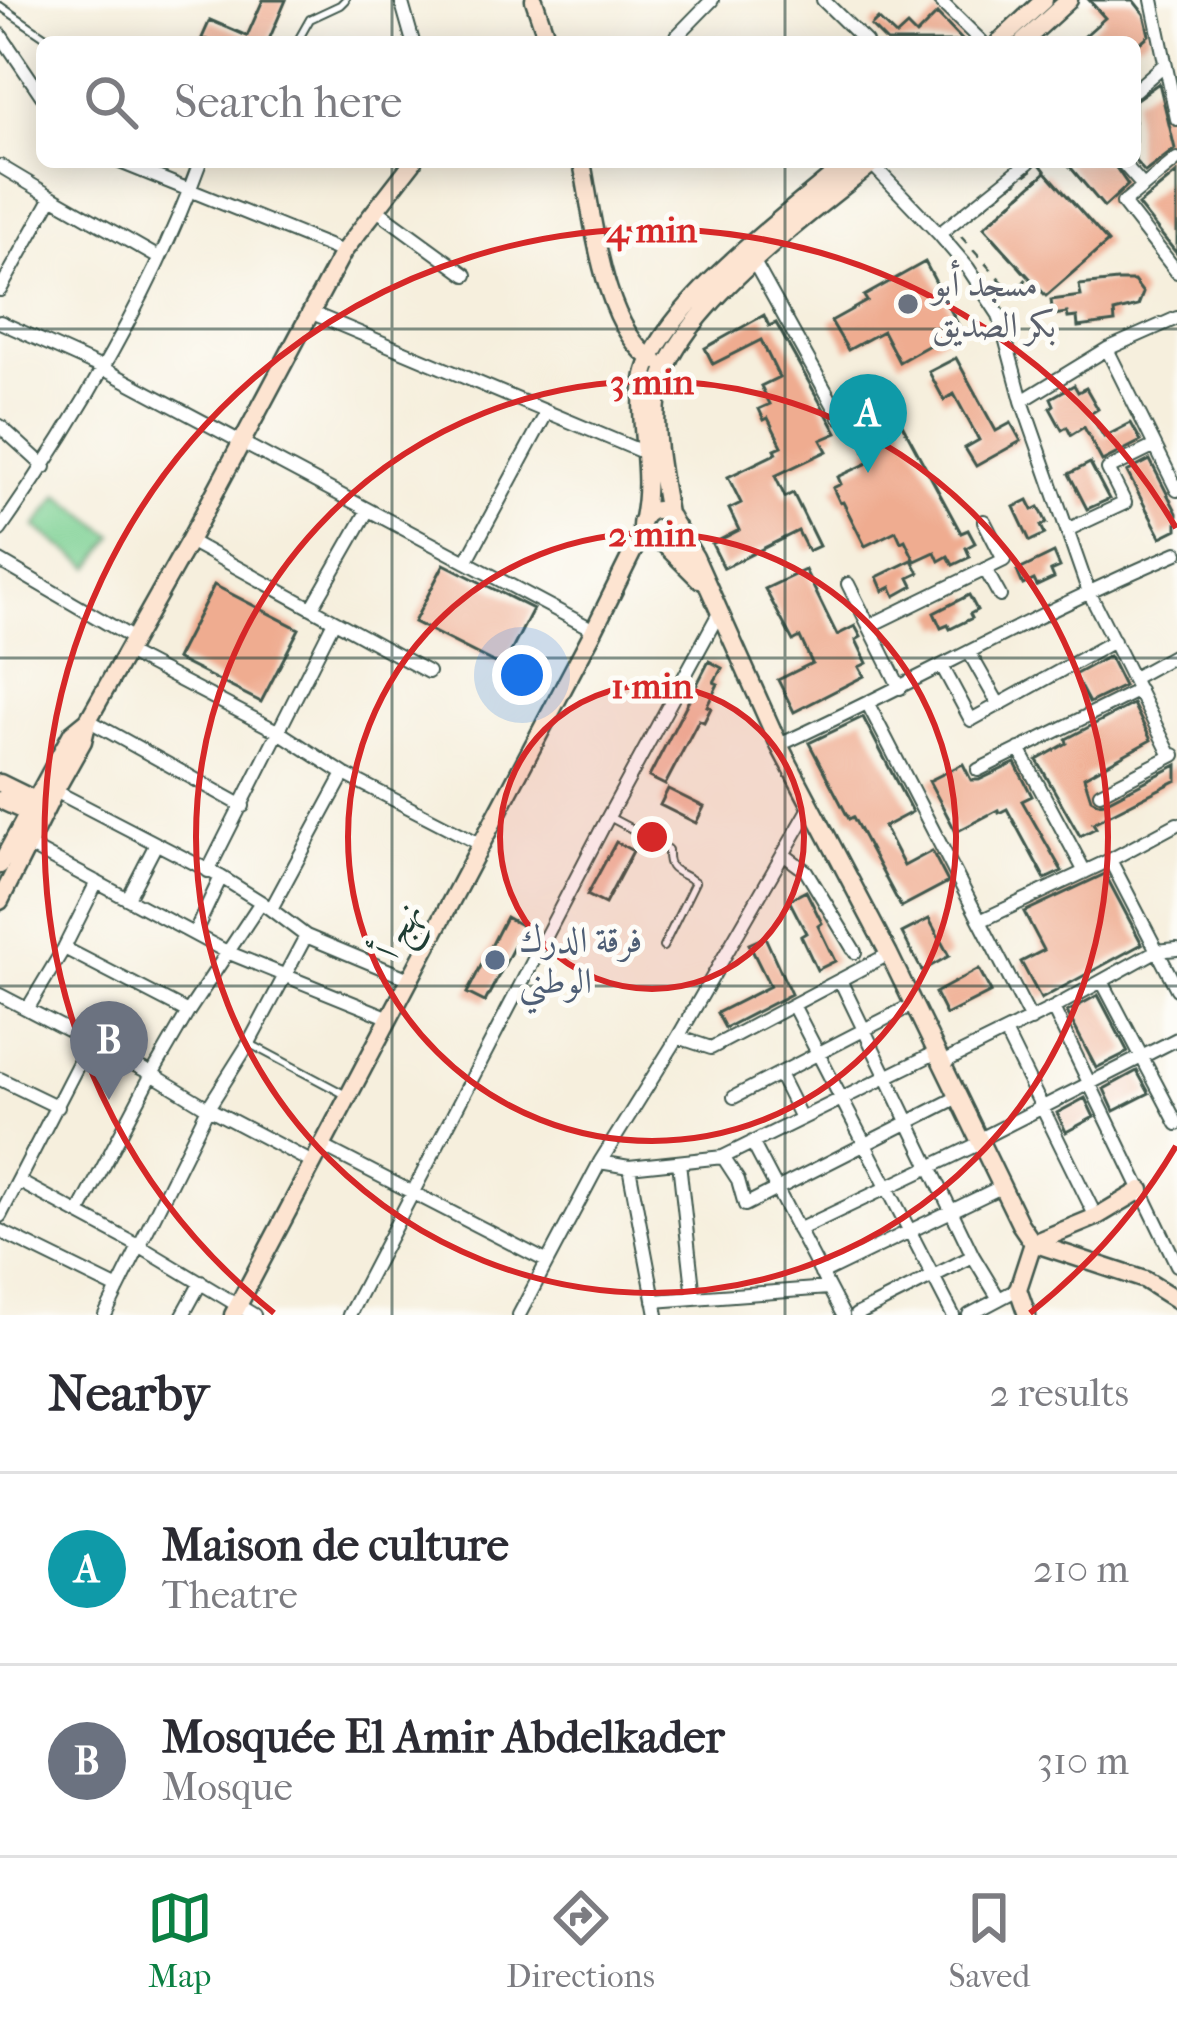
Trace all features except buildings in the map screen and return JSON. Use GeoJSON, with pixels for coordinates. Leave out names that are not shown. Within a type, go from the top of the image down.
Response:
{"type":"FeatureCollection","features":[{"type":"Feature","properties":{"kind":"main road"},"geometry":{"type":"LineString","coordinates":[[534,0],[546,36]]}},
{"type":"Feature","properties":{"kind":"main road"},"geometry":{"type":"LineString","coordinates":[[1005,36],[1044,0]]}},
{"type":"Feature","properties":{"kind":"main road"},"geometry":{"type":"LineString","coordinates":[[1030,36],[1069,0]]}},
{"type":"Feature","properties":{"kind":"main road"},"geometry":{"type":"LineString","coordinates":[[0,866],[83,741],[88,720],[343,252],[408,168]]}},
{"type":"Feature","properties":{"kind":"main road"},"geometry":{"type":"LineString","coordinates":[[583,168],[614,302],[636,347],[658,362]]}},
{"type":"Feature","properties":{"kind":"main road"},"geometry":{"type":"LineString","coordinates":[[709,591],[656,537],[647,493],[642,396],[670,325],[693,299],[842,168]]}},
{"type":"Feature","properties":{"kind":"main road"},"geometry":{"type":"LineString","coordinates":[[656,537],[671,533],[658,453],[658,362],[754,262],[865,168]]}},
{"type":"Feature","properties":{"kind":"main road"},"geometry":{"type":"LineString","coordinates":[[656,537],[655,510],[670,518],[695,557],[779,745],[889,954],[1020,1224],[1033,1243],[1145,1280],[1177,1300]]}},
{"type":"Feature","properties":{"kind":"main road","name":"نهج أ"},"geometry":{"type":"LineString","coordinates":[[622,575],[656,537]]}},
{"type":"Feature","properties":{"kind":"main road","name":"نهج أ"},"geometry":{"type":"LineString","coordinates":[[242,1312],[317,1155],[622,575],[656,537]]}},
{"type":"Feature","properties":{"kind":"main road"},"geometry":{"type":"LineString","coordinates":[[0,783],[41,806]]}},
{"type":"Feature","properties":{"kind":"main road"},"geometry":{"type":"LineString","coordinates":[[0,800],[41,806]]}},
{"type":"Feature","properties":{"kind":"main road"},"geometry":{"type":"LineString","coordinates":[[0,902],[29,846],[41,806]]}},
{"type":"Feature","properties":{"kind":"main road"},"geometry":{"type":"LineString","coordinates":[[1027,1315],[1018,1288],[1033,1243],[1096,1217],[1141,1190]]}},
{"type":"Feature","properties":{"kind":"street"},"geometry":{"type":"LineString","coordinates":[[401,0],[411,36]]}},
{"type":"Feature","properties":{"kind":"street"},"geometry":{"type":"LineString","coordinates":[[677,36],[712,0]]}},
{"type":"Feature","properties":{"kind":"street"},"geometry":{"type":"LineString","coordinates":[[823,0],[860,36]]}},
{"type":"Feature","properties":{"kind":"street"},"geometry":{"type":"LineString","coordinates":[[939,0],[976,36]]}},
{"type":"Feature","properties":{"kind":"street"},"geometry":{"type":"LineString","coordinates":[[1152,0],[1177,119]]}},
{"type":"Feature","properties":{"kind":"street"},"geometry":{"type":"LineString","coordinates":[[0,34],[36,87]]}},
{"type":"Feature","properties":{"kind":"street"},"geometry":{"type":"LineString","coordinates":[[1162,45],[1177,42]]}},
{"type":"Feature","properties":{"kind":"street"},"geometry":{"type":"LineString","coordinates":[[1141,85],[1165,64]]}},
{"type":"Feature","properties":{"kind":"street"},"geometry":{"type":"LineString","coordinates":[[1177,159],[1123,203],[1177,272]]}},
{"type":"Feature","properties":{"kind":"street"},"geometry":{"type":"LineString","coordinates":[[0,166],[159,258]]}},
{"type":"Feature","properties":{"kind":"street"},"geometry":{"type":"LineString","coordinates":[[135,168],[343,252]]}},
{"type":"Feature","properties":{"kind":"street"},"geometry":{"type":"LineString","coordinates":[[0,530],[102,368],[159,258],[198,168]]}},
{"type":"Feature","properties":{"kind":"street"},"geometry":{"type":"LineString","coordinates":[[878,168],[968,268],[999,315],[1022,400],[1088,590],[1174,754],[1100,793]]}},
{"type":"Feature","properties":{"kind":"street"},"geometry":{"type":"LineString","coordinates":[[939,234],[1022,168]]}},
{"type":"Feature","properties":{"kind":"street"},"geometry":{"type":"LineString","coordinates":[[1127,168],[1143,186]]}},
{"type":"Feature","properties":{"kind":"street"},"geometry":{"type":"LineString","coordinates":[[0,290],[52,196]]}},
{"type":"Feature","properties":{"kind":"street"},"geometry":{"type":"LineString","coordinates":[[377,210],[466,275]]}},
{"type":"Feature","properties":{"kind":"street"},"geometry":{"type":"LineString","coordinates":[[754,262],[840,417]]}},
{"type":"Feature","properties":{"kind":"street"},"geometry":{"type":"LineString","coordinates":[[312,313],[645,453]]}},
{"type":"Feature","properties":{"kind":"street"},"geometry":{"type":"LineString","coordinates":[[1022,400],[1107,349],[1177,317]]}},
{"type":"Feature","properties":{"kind":"street"},"geometry":{"type":"LineString","coordinates":[[0,322],[102,368],[594,630]]}},
{"type":"Feature","properties":{"kind":"street"},"geometry":{"type":"LineString","coordinates":[[1107,349],[1177,490]]}},
{"type":"Feature","properties":{"kind":"street"},"geometry":{"type":"LineString","coordinates":[[466,562],[547,412]]}},
{"type":"Feature","properties":{"kind":"street"},"geometry":{"type":"LineString","coordinates":[[0,426],[44,466]]}},
{"type":"Feature","properties":{"kind":"street"},"geometry":{"type":"LineString","coordinates":[[1067,530],[1125,503],[1108,469],[1177,450]]}},
{"type":"Feature","properties":{"kind":"street"},"geometry":{"type":"LineString","coordinates":[[311,608],[368,510]]}},
{"type":"Feature","properties":{"kind":"street"},"geometry":{"type":"LineString","coordinates":[[869,626],[1004,560],[984,521]]}},
{"type":"Feature","properties":{"kind":"street"},"geometry":{"type":"LineString","coordinates":[[189,541],[428,672]]}},
{"type":"Feature","properties":{"kind":"street"},"geometry":{"type":"LineString","coordinates":[[779,745],[1088,590],[1177,553]]}},
{"type":"Feature","properties":{"kind":"street"},"geometry":{"type":"LineString","coordinates":[[0,561],[130,646],[344,774],[480,844]]}},
{"type":"Feature","properties":{"kind":"street"},"geometry":{"type":"LineString","coordinates":[[986,569],[1000,596]]}},
{"type":"Feature","properties":{"kind":"street"},"geometry":{"type":"LineString","coordinates":[[848,584],[899,688]]}},
{"type":"Feature","properties":{"kind":"street"},"geometry":{"type":"LineString","coordinates":[[349,1315],[719,613]]}},
{"type":"Feature","properties":{"kind":"street"},"geometry":{"type":"LineString","coordinates":[[194,934],[242,806],[334,620]]}},
{"type":"Feature","properties":{"kind":"street"},"geometry":{"type":"LineString","coordinates":[[942,666],[971,720],[1114,641]]}},
{"type":"Feature","properties":{"kind":"street"},"geometry":{"type":"LineString","coordinates":[[969,652],[999,705]]}},
{"type":"Feature","properties":{"kind":"street"},"geometry":{"type":"LineString","coordinates":[[978,770],[1136,684],[1177,654]]}},
{"type":"Feature","properties":{"kind":"street"},"geometry":{"type":"LineString","coordinates":[[868,704],[1031,1020]]}},
{"type":"Feature","properties":{"kind":"street"},"geometry":{"type":"LineString","coordinates":[[88,720],[242,806]]}},
{"type":"Feature","properties":{"kind":"street"},"geometry":{"type":"LineString","coordinates":[[1019,749],[1085,872]]}},
{"type":"Feature","properties":{"kind":"street"},"geometry":{"type":"LineString","coordinates":[[79,1213],[188,1012],[227,952],[266,905],[344,774]]}},
{"type":"Feature","properties":{"kind":"street"},"geometry":{"type":"LineString","coordinates":[[41,806],[156,844],[266,905],[306,936],[410,979]]}},
{"type":"Feature","properties":{"kind":"street"},"geometry":{"type":"LineString","coordinates":[[518,1315],[600,1162],[811,806]]}},
{"type":"Feature","properties":{"kind":"street"},"geometry":{"type":"LineString","coordinates":[[980,921],[1177,824]]}},
{"type":"Feature","properties":{"kind":"street"},"geometry":{"type":"LineString","coordinates":[[128,898],[156,844]]}},
{"type":"Feature","properties":{"kind":"street"},"geometry":{"type":"LineString","coordinates":[[29,846],[227,952],[390,1018]]}},
{"type":"Feature","properties":{"kind":"street"},"geometry":{"type":"LineString","coordinates":[[783,854],[806,871],[855,952]]}},
{"type":"Feature","properties":{"kind":"street"},"geometry":{"type":"LineString","coordinates":[[1110,860],[1177,989]]}},
{"type":"Feature","properties":{"kind":"street"},"geometry":{"type":"LineString","coordinates":[[28,1008],[97,882]]}},
{"type":"Feature","properties":{"kind":"street"},"geometry":{"type":"LineString","coordinates":[[105,1315],[208,1108],[306,936]]}},
{"type":"Feature","properties":{"kind":"street"},"geometry":{"type":"LineString","coordinates":[[64,948],[188,1012]]}},
{"type":"Feature","properties":{"kind":"street"},"geometry":{"type":"LineString","coordinates":[[600,1162],[629,1168],[723,1156],[886,1076],[1006,1032],[1156,951],[1177,949]]}},
{"type":"Feature","properties":{"kind":"street"},"geometry":{"type":"LineString","coordinates":[[678,1037],[711,1048],[889,954]]}},
{"type":"Feature","properties":{"kind":"street"},"geometry":{"type":"LineString","coordinates":[[840,980],[973,1256],[999,1299]]}},
{"type":"Feature","properties":{"kind":"street"},"geometry":{"type":"LineString","coordinates":[[1102,981],[1177,1124]]}},
{"type":"Feature","properties":{"kind":"street"},"geometry":{"type":"LineString","coordinates":[[0,995],[208,1108],[415,1194],[546,1261]]}},
{"type":"Feature","properties":{"kind":"street"},"geometry":{"type":"LineString","coordinates":[[734,1096],[914,1004]]}},
{"type":"Feature","properties":{"kind":"street"},"geometry":{"type":"LineString","coordinates":[[793,1005],[953,1315]]}},
{"type":"Feature","properties":{"kind":"street"},"geometry":{"type":"LineString","coordinates":[[1053,1008],[1176,1258]]}},
{"type":"Feature","properties":{"kind":"street"},"geometry":{"type":"LineString","coordinates":[[1006,1032],[1096,1217]]}},
{"type":"Feature","properties":{"kind":"street"},"geometry":{"type":"LineString","coordinates":[[798,1230],[1177,1039]]}},
{"type":"Feature","properties":{"kind":"street"},"geometry":{"type":"LineString","coordinates":[[0,1216],[89,1042]]}},
{"type":"Feature","properties":{"kind":"street"},"geometry":{"type":"LineString","coordinates":[[778,1074],[801,1118]]}},
{"type":"Feature","properties":{"kind":"street"},"geometry":{"type":"LineString","coordinates":[[0,1079],[58,1107]]}},
{"type":"Feature","properties":{"kind":"street"},"geometry":{"type":"LineString","coordinates":[[723,1156],[738,1180],[745,1205],[958,1097]]}},
{"type":"Feature","properties":{"kind":"street"},"geometry":{"type":"LineString","coordinates":[[752,1142],[842,1315]]}},
{"type":"Feature","properties":{"kind":"street"},"geometry":{"type":"LineString","coordinates":[[679,1162],[694,1298]]}},
{"type":"Feature","properties":{"kind":"street"},"geometry":{"type":"LineString","coordinates":[[629,1168],[655,1308],[694,1298],[828,1288]]}},
{"type":"Feature","properties":{"kind":"street"},"geometry":{"type":"LineString","coordinates":[[18,1180],[201,1282],[242,1312]]}},
{"type":"Feature","properties":{"kind":"street"},"geometry":{"type":"LineString","coordinates":[[821,1274],[1001,1187]]}},
{"type":"Feature","properties":{"kind":"street"},"geometry":{"type":"LineString","coordinates":[[0,1231],[118,1289]]}},
{"type":"Feature","properties":{"kind":"street"},"geometry":{"type":"LineString","coordinates":[[856,1315],[973,1256]]}},
{"type":"Feature","properties":{"kind":"street"},"geometry":{"type":"LineString","coordinates":[[183,1315],[201,1282]]}},
{"type":"Feature","properties":{"kind":"street"},"geometry":{"type":"LineString","coordinates":[[972,1314],[1018,1288]]}},
{"type":"Feature","properties":{"kind":"lane"},"geometry":{"type":"LineString","coordinates":[[300,36],[310,19],[345,0]]}},
{"type":"Feature","properties":{"kind":"lane"},"geometry":{"type":"LineString","coordinates":[[0,6],[44,36]]}},
{"type":"Feature","properties":{"kind":"lane"},"geometry":{"type":"LineString","coordinates":[[608,817],[664,846],[670,867],[695,882],[663,946]]}},
{"type":"Feature","properties":{"kind":"lane"},"geometry":{"type":"LineString","coordinates":[[249,1043],[349,1097]]}},
{"type":"Feature","properties":{"kind":"path"},"geometry":{"type":"LineString","coordinates":[[1035,168],[948,233],[954,241],[960,235],[1014,295],[1028,277],[984,227],[1046,172],[1043,168]]}},
{"type":"Feature","properties":{"kind":"green space"},"geometry":{"type":"Polygon","coordinates":[[[59,495],[114,536],[91,568],[35,527],[59,495]]]}},
{"type":"Feature","properties":{"kind":"place","name":"مسجد أبو بكر الصديق"},"geometry":{"type":"Point","coordinates":[908,304]}},
{"type":"Feature","properties":{"kind":"place","name":"Maison de culture"},"geometry":{"type":"Point","coordinates":[868,473]}},
{"type":"Feature","properties":{"kind":"place","name":"فرقة الدرك الوطني"},"geometry":{"type":"Point","coordinates":[495,960]}},
{"type":"Feature","properties":{"kind":"place","name":"Mosquée El Amir Abdelkader"},"geometry":{"type":"Point","coordinates":[109,1100]}}]}
